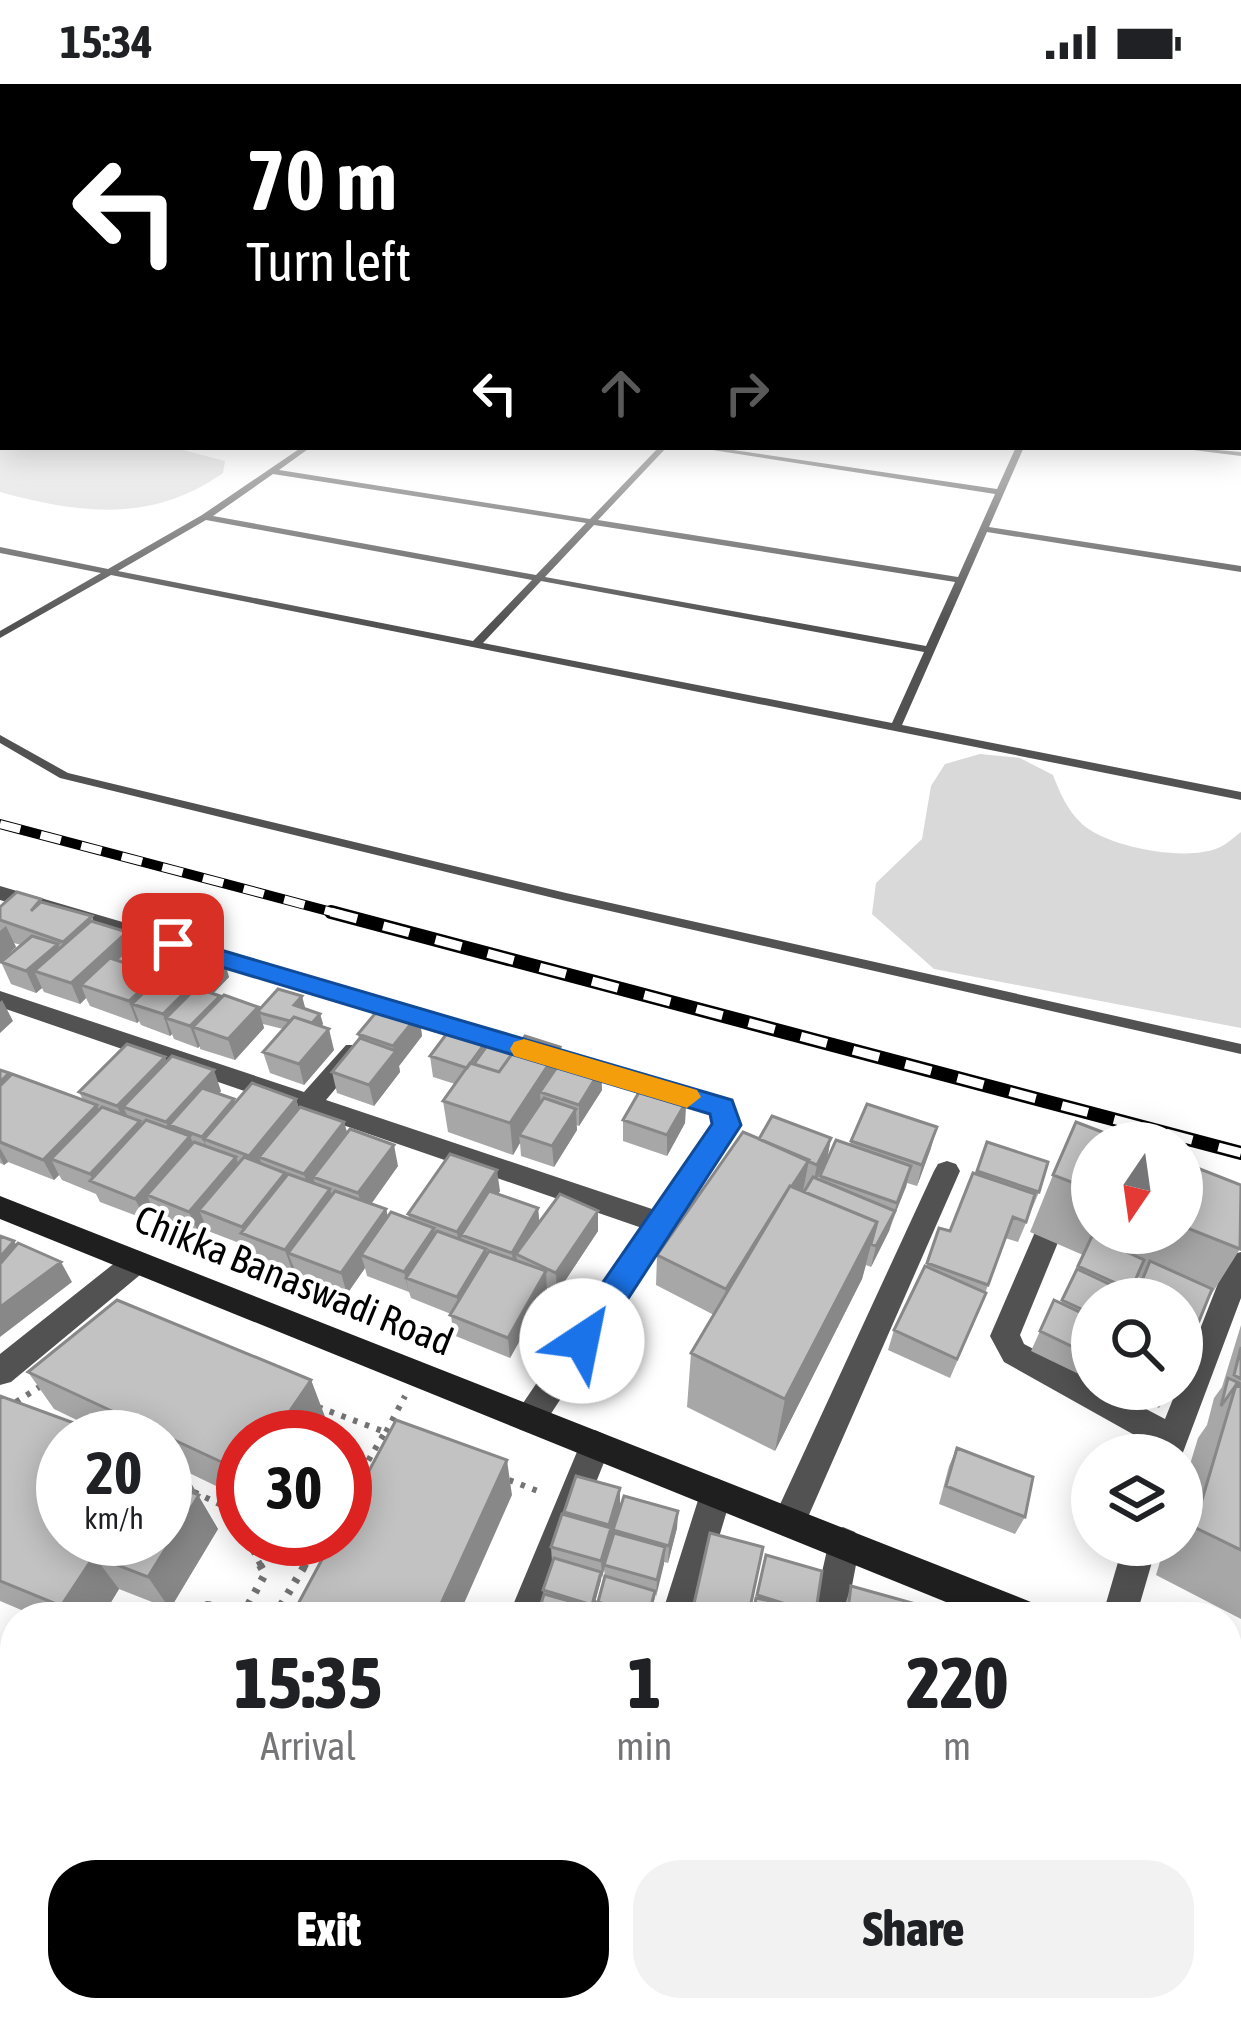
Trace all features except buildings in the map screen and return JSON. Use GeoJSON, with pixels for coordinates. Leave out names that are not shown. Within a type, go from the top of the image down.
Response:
{"type":"FeatureCollection","features":[{"type":"Feature","properties":{"kind":"main road","name":"Chikka Banaswadi Road"},"geometry":{"type":"LineString","coordinates":[[0,1207],[986,1602]]}},
{"type":"Feature","properties":{"kind":"street"},"geometry":{"type":"LineString","coordinates":[[0,893],[501,1042]]}},
{"type":"Feature","properties":{"kind":"street"},"geometry":{"type":"LineString","coordinates":[[0,999],[661,1223]]}},
{"type":"Feature","properties":{"kind":"street"},"geometry":{"type":"LineString","coordinates":[[308,1104],[390,1009]]}},
{"type":"Feature","properties":{"kind":"street"},"geometry":{"type":"LineString","coordinates":[[530,1419],[726,1125],[722,1108],[545,1055]]}},
{"type":"Feature","properties":{"kind":"street"},"geometry":{"type":"LineString","coordinates":[[789,1522],[947,1171]]}},
{"type":"Feature","properties":{"kind":"street"},"geometry":{"type":"LineString","coordinates":[[1045,1240],[1005,1336],[1010,1346],[1148,1434]]}},
{"type":"Feature","properties":{"kind":"street"},"geometry":{"type":"LineString","coordinates":[[0,1372],[136,1262]]}},
{"type":"Feature","properties":{"kind":"street"},"geometry":{"type":"LineString","coordinates":[[1174,1434],[1240,1263]]}},
{"type":"Feature","properties":{"kind":"street"},"geometry":{"type":"LineString","coordinates":[[531,1602],[595,1445]]}},
{"type":"Feature","properties":{"kind":"street"},"geometry":{"type":"LineString","coordinates":[[683,1602],[716,1493]]}},
{"type":"Feature","properties":{"kind":"street"},"geometry":{"type":"LineString","coordinates":[[832,1602],[843,1544]]}},
{"type":"Feature","properties":{"kind":"street"},"geometry":{"type":"LineString","coordinates":[[1124,1602],[1134,1566]]}},
{"type":"Feature","properties":{"kind":"lane"},"geometry":{"type":"LineString","coordinates":[[0,635],[205,517],[302,450]]}},
{"type":"Feature","properties":{"kind":"lane"},"geometry":{"type":"LineString","coordinates":[[477,644],[660,450]]}},
{"type":"Feature","properties":{"kind":"lane"},"geometry":{"type":"LineString","coordinates":[[717,450],[999,492]]}},
{"type":"Feature","properties":{"kind":"lane"},"geometry":{"type":"LineString","coordinates":[[896,726],[1019,450]]}},
{"type":"Feature","properties":{"kind":"lane"},"geometry":{"type":"LineString","coordinates":[[1209,450],[1241,454]]}},
{"type":"Feature","properties":{"kind":"lane"},"geometry":{"type":"LineString","coordinates":[[271,471],[961,580]]}},
{"type":"Feature","properties":{"kind":"lane"},"geometry":{"type":"LineString","coordinates":[[205,517],[930,650]]}},
{"type":"Feature","properties":{"kind":"lane"},"geometry":{"type":"LineString","coordinates":[[983,529],[1241,568]]}},
{"type":"Feature","properties":{"kind":"lane"},"geometry":{"type":"LineString","coordinates":[[0,550],[1241,796]]}},
{"type":"Feature","properties":{"kind":"lane"},"geometry":{"type":"LineString","coordinates":[[0,738],[64,776],[566,897],[1241,1048]]}},
{"type":"Feature","properties":{"kind":"path"},"geometry":{"type":"LineString","coordinates":[[372,1454],[418,1374]]}},
{"type":"Feature","properties":{"kind":"path"},"geometry":{"type":"LineString","coordinates":[[23,1414],[6,1408],[54,1376]]}},
{"type":"Feature","properties":{"kind":"path"},"geometry":{"type":"LineString","coordinates":[[299,1400],[405,1439]]}},
{"type":"Feature","properties":{"kind":"path"},"geometry":{"type":"LineString","coordinates":[[508,1479],[548,1495]]}},
{"type":"Feature","properties":{"kind":"path"},"geometry":{"type":"LineString","coordinates":[[250,1602],[265,1574],[261,1566]]}},
{"type":"Feature","properties":{"kind":"path"},"geometry":{"type":"LineString","coordinates":[[280,1602],[303,1566]]}},
{"type":"Feature","properties":{"kind":"shaded area"},"geometry":{"type":"Polygon","coordinates":[[[0,450],[183,450],[225,461],[223,473],[197,489],[143,507],[87,509],[0,492],[0,450]]]}},
{"type":"Feature","properties":{"kind":"shaded area"},"geometry":{"type":"Polygon","coordinates":[[[980,754],[1020,758],[1053,775],[1082,824],[1128,845],[1167,853],[1204,852],[1221,847],[1241,832],[1241,1028],[934,969],[872,914],[876,883],[922,839],[931,786],[945,764],[980,754]]]}},
{"type":"Feature","properties":{"kind":"railway"},"geometry":{"type":"LineString","coordinates":[[0,824],[343,915]]}},
{"type":"Feature","properties":{"kind":"railway"},"geometry":{"type":"LineString","coordinates":[[331,912],[1241,1153]]}},
{"type":"Feature","properties":{"kind":"slow traffic"},"geometry":{"type":"LineString","coordinates":[[524,1049],[687,1097]]}},
{"type":"Feature","properties":{"kind":"route"},"geometry":{"type":"LineString","coordinates":[[173,944],[722,1108],[726,1125],[582,1341]]}}]}
